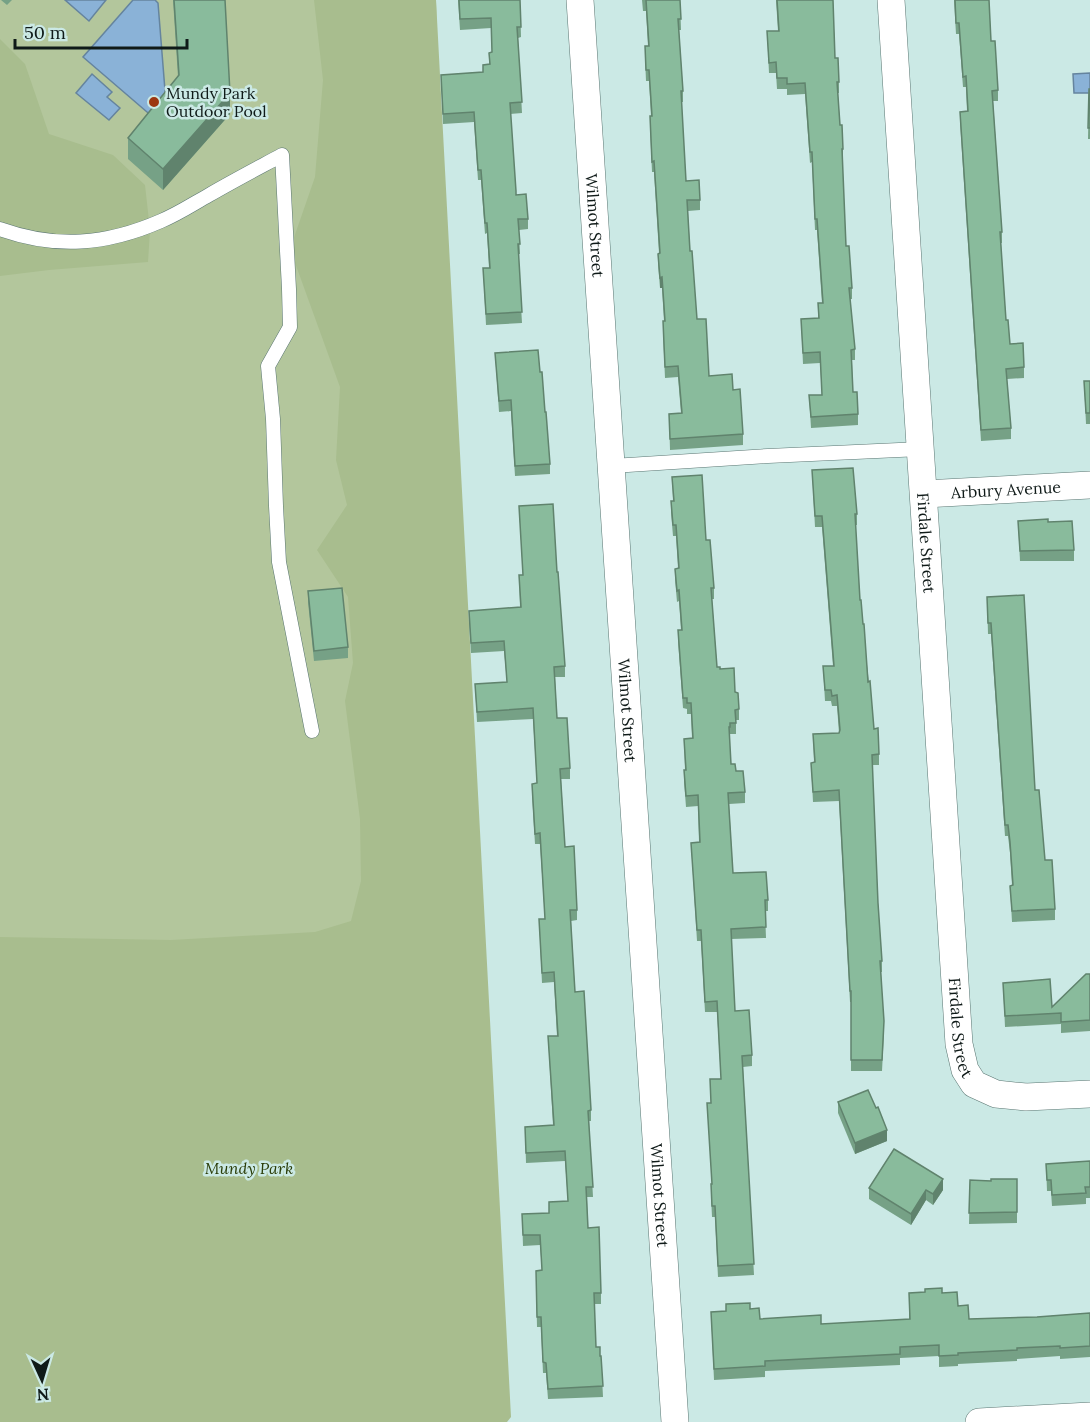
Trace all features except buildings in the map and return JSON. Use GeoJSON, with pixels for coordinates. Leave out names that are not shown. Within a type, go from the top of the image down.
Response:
{"type":"FeatureCollection","features":[{"type":"Feature","properties":{"kind":"street","name":"Wilmot Street"},"geometry":{"type":"LineString","coordinates":[[580,0],[675,1422]]}},
{"type":"Feature","properties":{"kind":"street","name":"Firdale Street"},"geometry":{"type":"LineString","coordinates":[[891,0],[959,1044],[965,1070],[974,1084],[996,1094],[1026,1097],[1090,1094]]}},
{"type":"Feature","properties":{"kind":"street","name":"Arbury Avenue"},"geometry":{"type":"LineString","coordinates":[[924,494],[1090,485]]}},
{"type":"Feature","properties":{"kind":"street"},"geometry":{"type":"LineString","coordinates":[[980,1422],[1090,1416]]}},
{"type":"Feature","properties":{"kind":"lane"},"geometry":{"type":"LineString","coordinates":[[0,229],[44,241],[80,242],[111,238],[162,221],[282,155],[290,327],[268,366],[273,419],[279,562],[312,731]]}},
{"type":"Feature","properties":{"kind":"lane"},"geometry":{"type":"LineString","coordinates":[[612,466],[921,449]]}},
{"type":"Feature","properties":{"kind":"green space","name":"Mundy Park"},"geometry":{"type":"Polygon","coordinates":[[[0,0],[436,0],[477,1422],[0,1422],[0,0]]]}},
{"type":"Feature","properties":{"kind":"green space"},"geometry":{"type":"Polygon","coordinates":[[[314,0],[436,0],[511,1417],[507,1422],[0,1422],[0,937],[171,940],[315,932],[351,921],[361,881],[360,819],[345,701],[353,663],[348,597],[317,550],[347,505],[336,460],[340,387],[290,249],[315,177],[323,80],[314,0]]]}},
{"type":"Feature","properties":{"kind":"green space"},"geometry":{"type":"Polygon","coordinates":[[[0,39],[25,64],[49,134],[113,155],[145,185],[150,230],[148,262],[0,276],[0,39]]]}},
{"type":"Feature","properties":{"kind":"water"},"geometry":{"type":"Polygon","coordinates":[[[65,0],[106,0],[89,21],[65,0]]]}},
{"type":"Feature","properties":{"kind":"water"},"geometry":{"type":"Polygon","coordinates":[[[133,0],[155,0],[158,3],[166,103],[154,118],[83,57],[133,0]]]}},
{"type":"Feature","properties":{"kind":"water"},"geometry":{"type":"Polygon","coordinates":[[[1090,73],[1090,93],[1074,93],[1073,74],[1090,73]]]}},
{"type":"Feature","properties":{"kind":"water"},"geometry":{"type":"Polygon","coordinates":[[[92,74],[112,92],[107,97],[120,108],[109,120],[76,93],[92,74]]]}},
{"type":"Feature","properties":{"kind":"place","name":"Mundy Park Outdoor Pool"},"geometry":{"type":"Point","coordinates":[154,102]}}]}
